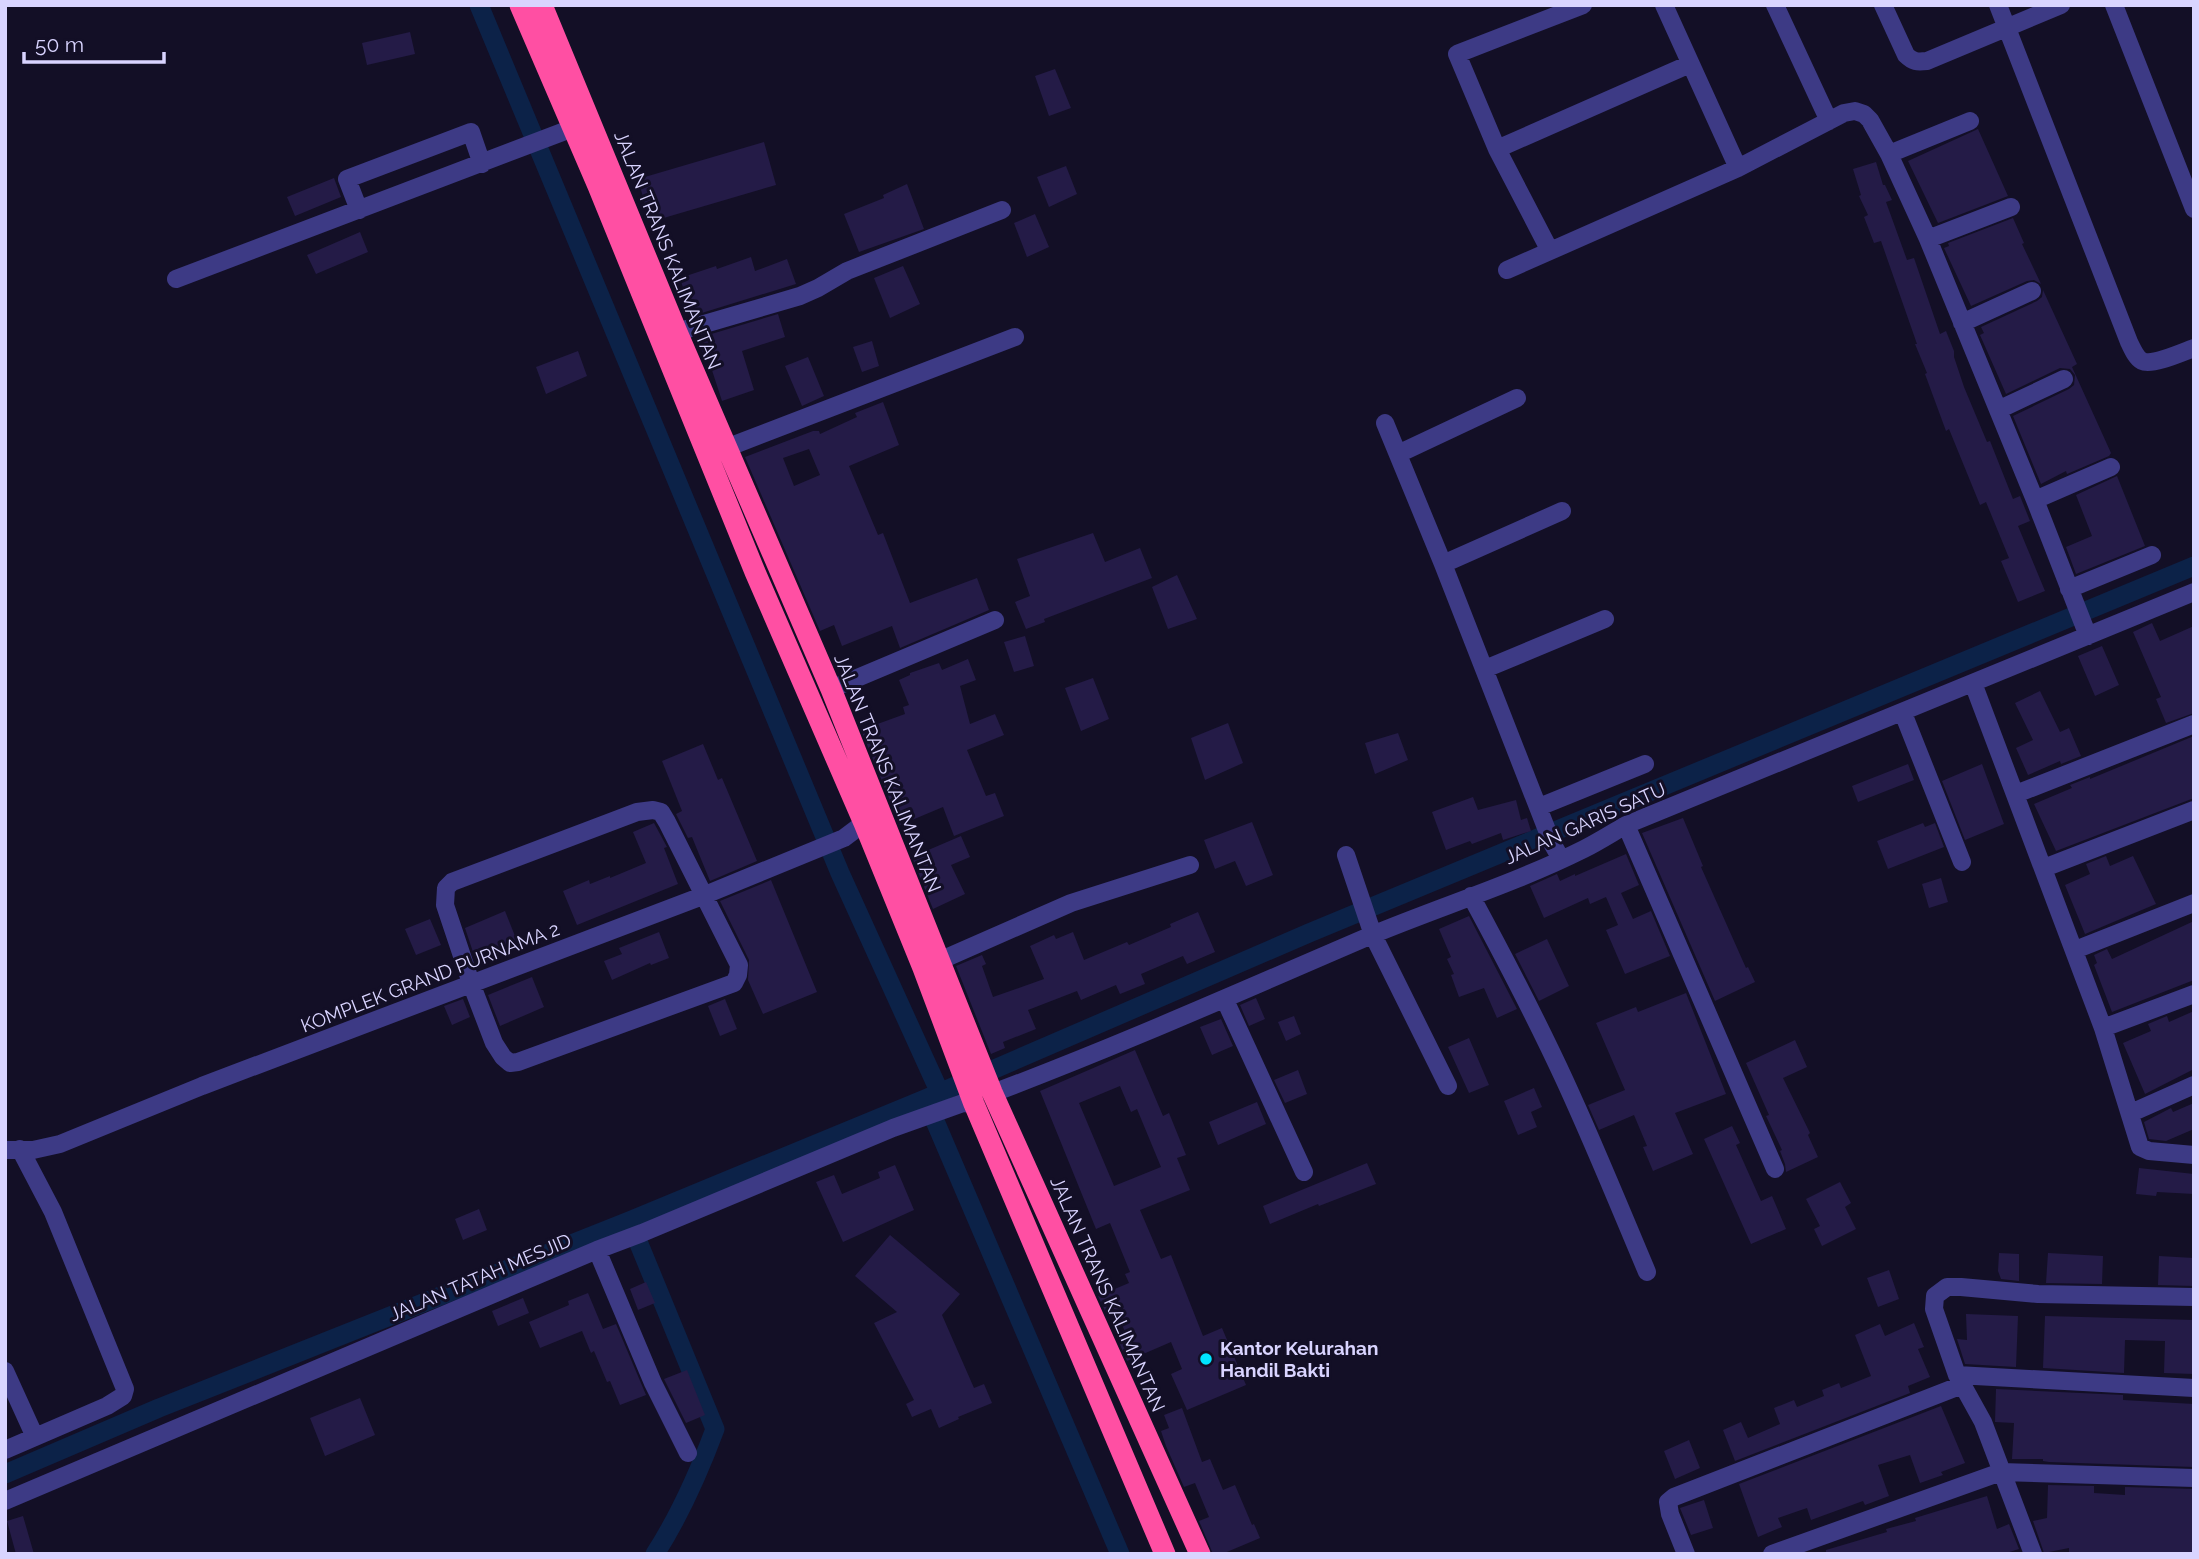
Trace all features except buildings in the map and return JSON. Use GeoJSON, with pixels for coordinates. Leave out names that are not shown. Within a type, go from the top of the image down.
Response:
{"type":"FeatureCollection","features":[{"type":"Feature","properties":{"kind":"highway","name":"JALAN TRANS KALIMANTAN"},"geometry":{"type":"LineString","coordinates":[[520,5],[755,572],[961,1041],[1165,1554]]}},
{"type":"Feature","properties":{"kind":"highway","name":"JALAN TRANS KALIMANTAN"},"geometry":{"type":"LineString","coordinates":[[542,5],[726,448],[831,689],[939,961],[961,1041]]}},
{"type":"Feature","properties":{"kind":"highway"},"geometry":{"type":"LineString","coordinates":[[755,572],[776,564]]}},
{"type":"Feature","properties":{"kind":"highway","name":"JALAN TRANS KALIMANTAN"},"geometry":{"type":"LineString","coordinates":[[983,1098],[1200,1554]]}},
{"type":"Feature","properties":{"kind":"street"},"geometry":{"type":"LineString","coordinates":[[1550,251],[1497,149],[1457,54],[1583,5]]}},
{"type":"Feature","properties":{"kind":"street"},"geometry":{"type":"LineString","coordinates":[[1664,5],[1738,168]]}},
{"type":"Feature","properties":{"kind":"street"},"geometry":{"type":"LineString","coordinates":[[1775,5],[1829,121]]}},
{"type":"Feature","properties":{"kind":"street"},"geometry":{"type":"LineString","coordinates":[[1883,5],[1900,45],[1912,61],[1927,61],[2061,5]]}},
{"type":"Feature","properties":{"kind":"street"},"geometry":{"type":"LineString","coordinates":[[1998,5],[2135,354],[2142,361],[2151,363],[2194,348]]}},
{"type":"Feature","properties":{"kind":"street"},"geometry":{"type":"LineString","coordinates":[[2114,5],[2194,209]]}},
{"type":"Feature","properties":{"kind":"street"},"geometry":{"type":"LineString","coordinates":[[1497,149],[1690,64]]}},
{"type":"Feature","properties":{"kind":"street"},"geometry":{"type":"LineString","coordinates":[[1507,270],[1738,168],[1844,113],[1854,111],[1864,114],[1889,155],[1928,239],[2086,630]]}},
{"type":"Feature","properties":{"kind":"street"},"geometry":{"type":"LineString","coordinates":[[1889,155],[1970,121]]}},
{"type":"Feature","properties":{"kind":"street"},"geometry":{"type":"LineString","coordinates":[[176,279],[573,128]]}},
{"type":"Feature","properties":{"kind":"street"},"geometry":{"type":"LineString","coordinates":[[359,210],[347,179],[471,132],[482,164]]}},
{"type":"Feature","properties":{"kind":"street"},"geometry":{"type":"LineString","coordinates":[[1928,239],[2011,207]]}},
{"type":"Feature","properties":{"kind":"street"},"geometry":{"type":"LineString","coordinates":[[677,332],[800,296],[847,271],[1002,210]]}},
{"type":"Feature","properties":{"kind":"street"},"geometry":{"type":"LineString","coordinates":[[1962,323],[2032,291]]}},
{"type":"Feature","properties":{"kind":"street"},"geometry":{"type":"LineString","coordinates":[[726,448],[1015,337]]}},
{"type":"Feature","properties":{"kind":"street"},"geometry":{"type":"LineString","coordinates":[[1998,410],[2064,379]]}},
{"type":"Feature","properties":{"kind":"street"},"geometry":{"type":"LineString","coordinates":[[1398,454],[1517,398]]}},
{"type":"Feature","properties":{"kind":"street"},"geometry":{"type":"LineString","coordinates":[[1385,423],[1552,843],[1562,859]]}},
{"type":"Feature","properties":{"kind":"street"},"geometry":{"type":"LineString","coordinates":[[2035,500],[2111,467]]}},
{"type":"Feature","properties":{"kind":"street"},"geometry":{"type":"LineString","coordinates":[[1443,564],[1562,511]]}},
{"type":"Feature","properties":{"kind":"street"},"geometry":{"type":"LineString","coordinates":[[2071,595],[2152,555]]}},
{"type":"Feature","properties":{"kind":"street","name":"JALAN GARIS SATU"},"geometry":{"type":"LineString","coordinates":[[983,1098],[1224,1000],[1370,928],[1471,896],[1562,859],[1626,825],[1903,713],[2086,630],[2194,592]]}},
{"type":"Feature","properties":{"kind":"street"},"geometry":{"type":"LineString","coordinates":[[1485,669],[1605,619]]}},
{"type":"Feature","properties":{"kind":"street"},"geometry":{"type":"LineString","coordinates":[[831,689],[995,620]]}},
{"type":"Feature","properties":{"kind":"street"},"geometry":{"type":"LineString","coordinates":[[1973,683],[2075,950],[2103,1028],[2140,1147],[2145,1151],[2194,1155]]}},
{"type":"Feature","properties":{"kind":"street"},"geometry":{"type":"LineString","coordinates":[[1903,713],[1962,862]]}},
{"type":"Feature","properties":{"kind":"street"},"geometry":{"type":"LineString","coordinates":[[2016,794],[2194,724]]}},
{"type":"Feature","properties":{"kind":"street"},"geometry":{"type":"LineString","coordinates":[[1542,815],[1645,764]]}},
{"type":"Feature","properties":{"kind":"street"},"geometry":{"type":"LineString","coordinates":[[653,810],[661,812],[667,822],[739,964],[734,984],[510,1063],[495,1043],[471,983],[444,895],[452,882],[637,812],[653,810]]}},
{"type":"Feature","properties":{"kind":"street"},"geometry":{"type":"LineString","coordinates":[[2044,868],[2194,810]]}},
{"type":"Feature","properties":{"kind":"street","name":"KOMPLEK GRAND PURNAMA 2"},"geometry":{"type":"LineString","coordinates":[[19,1149],[60,1144],[202,1086],[705,895],[844,838],[864,823]]}},
{"type":"Feature","properties":{"kind":"street"},"geometry":{"type":"LineString","coordinates":[[1626,825],[1775,1169]]}},
{"type":"Feature","properties":{"kind":"street"},"geometry":{"type":"LineString","coordinates":[[1346,855],[1370,928],[1448,1086]]}},
{"type":"Feature","properties":{"kind":"street"},"geometry":{"type":"LineString","coordinates":[[939,961],[1071,904],[1190,864]]}},
{"type":"Feature","properties":{"kind":"street"},"geometry":{"type":"LineString","coordinates":[[1471,896],[1566,1082],[1647,1272]]}},
{"type":"Feature","properties":{"kind":"street"},"geometry":{"type":"LineString","coordinates":[[2075,950],[2194,903]]}},
{"type":"Feature","properties":{"kind":"street"},"geometry":{"type":"LineString","coordinates":[[2103,1028],[2194,994]]}},
{"type":"Feature","properties":{"kind":"street"},"geometry":{"type":"LineString","coordinates":[[1224,1000],[1304,1172]]}},
{"type":"Feature","properties":{"kind":"street"},"geometry":{"type":"LineString","coordinates":[[2131,1113],[2194,1085]]}},
{"type":"Feature","properties":{"kind":"street","name":"JALAN TATAH MESJID"},"geometry":{"type":"LineString","coordinates":[[5,1502],[597,1250],[904,1125],[983,1098]]}},
{"type":"Feature","properties":{"kind":"street"},"geometry":{"type":"LineString","coordinates":[[5,1450],[107,1406],[123,1396],[125,1389],[53,1212],[19,1149]]}},
{"type":"Feature","properties":{"kind":"street"},"geometry":{"type":"LineString","coordinates":[[597,1250],[653,1383],[688,1453]]}},
{"type":"Feature","properties":{"kind":"street"},"geometry":{"type":"LineString","coordinates":[[2033,1554],[1983,1422],[1959,1380],[1934,1309],[1935,1296],[1947,1287],[2038,1294],[2194,1297]]}},
{"type":"Feature","properties":{"kind":"street"},"geometry":{"type":"LineString","coordinates":[[5,1371],[35,1437]]}},
{"type":"Feature","properties":{"kind":"street"},"geometry":{"type":"LineString","coordinates":[[1686,1554],[1670,1514],[1668,1502],[1674,1497],[1959,1380],[2194,1388]]}},
{"type":"Feature","properties":{"kind":"street"},"geometry":{"type":"LineString","coordinates":[[1772,1554],[2001,1472],[2194,1478]]}},
{"type":"Feature","properties":{"kind":"waterway"},"geometry":{"type":"LineString","coordinates":[[479,5],[840,873],[940,1093]]}},
{"type":"Feature","properties":{"kind":"waterway"},"geometry":{"type":"LineString","coordinates":[[5,1474],[159,1408],[629,1221],[925,1099],[1309,933],[2194,566]]}},
{"type":"Feature","properties":{"kind":"waterway"},"geometry":{"type":"LineString","coordinates":[[926,1100],[1120,1554]]}},
{"type":"Feature","properties":{"kind":"waterway"},"geometry":{"type":"LineString","coordinates":[[630,1222],[715,1429],[688,1493],[655,1554]]}},
{"type":"Feature","properties":{"kind":"place","name":"Kantor Kelurahan Handil Bakti"},"geometry":{"type":"Point","coordinates":[1206,1359]}}]}
